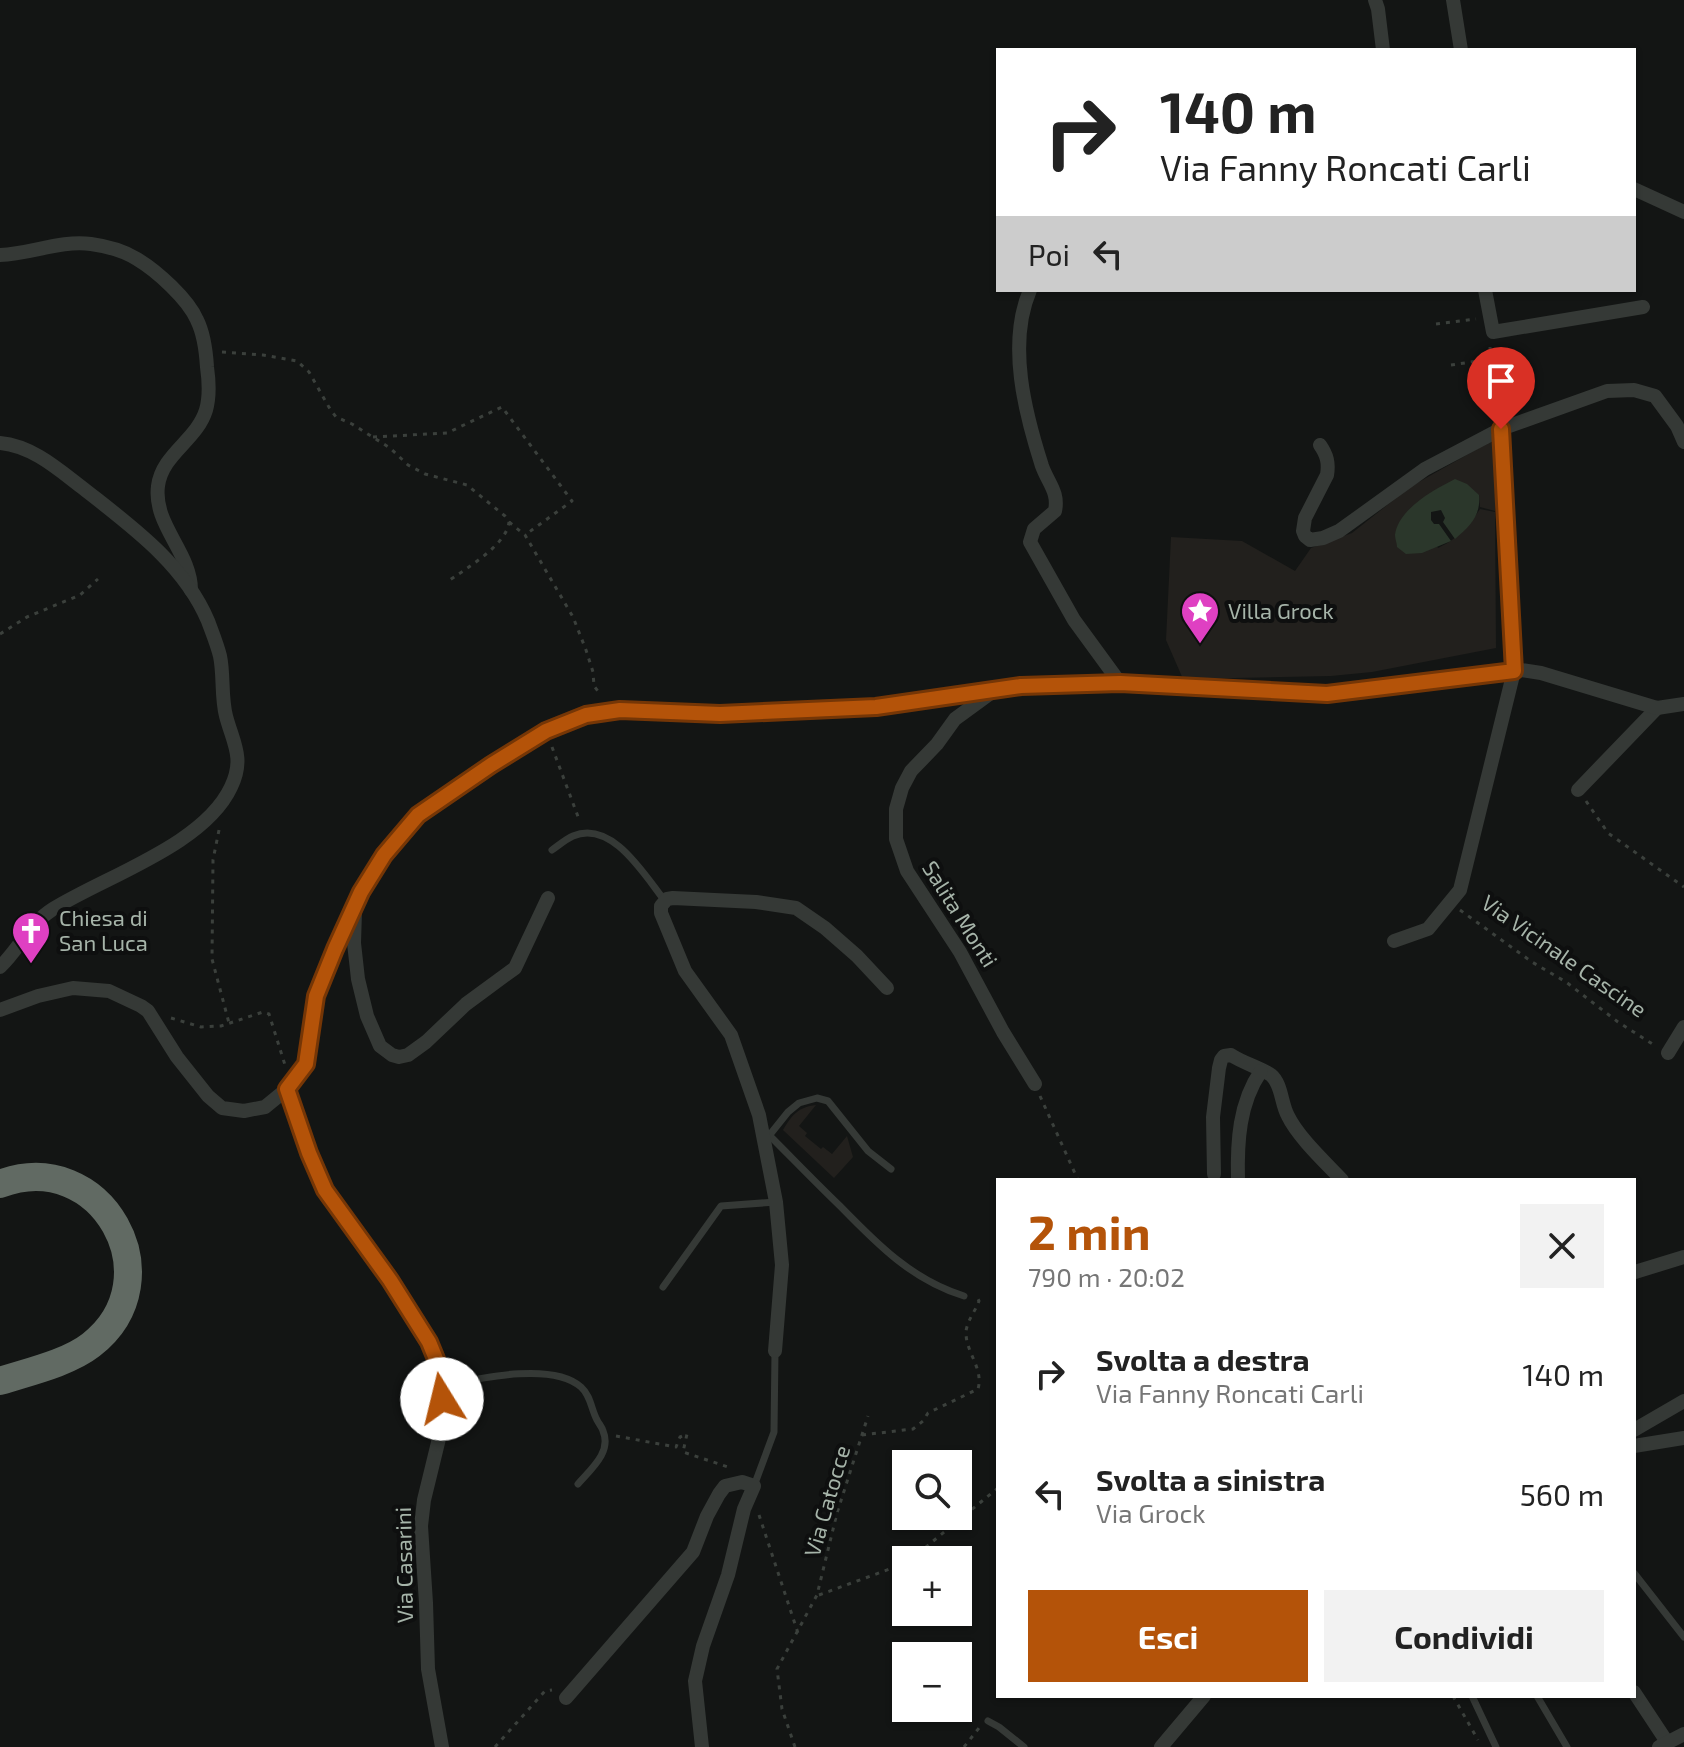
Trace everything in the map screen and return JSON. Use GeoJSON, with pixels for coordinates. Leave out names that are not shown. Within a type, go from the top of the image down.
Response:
{"type":"FeatureCollection","features":[{"type":"Feature","properties":{"kind":"highway"},"geometry":{"type":"LineString","coordinates":[[0,1184],[40,1178],[72,1185],[87,1193],[102,1205],[120,1230],[128,1275],[126,1292],[116,1319],[88,1348],[0,1381]]}},
{"type":"Feature","properties":{"kind":"street"},"geometry":{"type":"LineString","coordinates":[[1375,0],[1383,48]]}},
{"type":"Feature","properties":{"kind":"street"},"geometry":{"type":"LineString","coordinates":[[1453,0],[1461,48]]}},
{"type":"Feature","properties":{"kind":"street"},"geometry":{"type":"LineString","coordinates":[[1636,191],[1684,212]]}},
{"type":"Feature","properties":{"kind":"street"},"geometry":{"type":"LineString","coordinates":[[0,255],[81,243],[124,253],[138,260],[185,301],[199,322],[206,353],[209,398],[202,420],[167,462],[158,486],[161,514],[191,577],[191,590]]}},
{"type":"Feature","properties":{"kind":"street"},"geometry":{"type":"LineString","coordinates":[[1029,292],[1021,321],[1019,359],[1030,426],[1046,478],[1056,492],[1057,500],[1055,511],[1034,529],[1030,542],[1074,620],[1120,683]]}},
{"type":"Feature","properties":{"kind":"street"},"geometry":{"type":"LineString","coordinates":[[1485,292],[1493,332],[1643,307]]}},
{"type":"Feature","properties":{"kind":"street"},"geometry":{"type":"LineString","coordinates":[[1320,445],[1329,466],[1303,525],[1305,536],[1310,540],[1339,531],[1425,469],[1501,429],[1607,391],[1634,390],[1655,396],[1677,426],[1684,442]]}},
{"type":"Feature","properties":{"kind":"street","name":"Via Vicinale Cascine"},"geometry":{"type":"LineString","coordinates":[[1394,941],[1428,929],[1460,890],[1514,671],[1501,429]]}},
{"type":"Feature","properties":{"kind":"street"},"geometry":{"type":"LineString","coordinates":[[0,443],[44,458],[70,478],[141,534],[191,590],[207,619],[220,657],[225,715],[239,759],[232,786],[212,815],[187,835],[51,910],[31,928],[0,967]]}},
{"type":"Feature","properties":{"kind":"street"},"geometry":{"type":"LineString","coordinates":[[0,1010],[38,996],[73,988],[109,991],[148,1011],[177,1057],[208,1096],[222,1108],[244,1111],[265,1107],[287,1089],[306,1064],[316,996],[356,903],[384,855],[418,815],[546,731],[586,715],[620,710],[720,714],[876,707],[1021,686],[1120,683],[1327,694],[1514,671],[1541,673],[1657,708],[1684,704]]}},
{"type":"Feature","properties":{"kind":"street","name":"Salita Monti"},"geometry":{"type":"LineString","coordinates":[[996,689],[955,719],[937,744],[911,771],[896,809],[896,839],[907,871],[960,952],[1035,1084]]}},
{"type":"Feature","properties":{"kind":"street"},"geometry":{"type":"LineString","coordinates":[[1578,790],[1657,708]]}},
{"type":"Feature","properties":{"kind":"street"},"geometry":{"type":"LineString","coordinates":[[356,903],[354,943],[367,1016],[380,1046],[399,1057],[408,1055],[426,1042],[466,1004],[515,968],[548,898]]}},
{"type":"Feature","properties":{"kind":"street"},"geometry":{"type":"LineString","coordinates":[[775,1351],[782,1265],[767,1139],[731,1035],[685,971],[661,913],[661,906],[673,898],[796,908],[857,956],[887,988]]}},
{"type":"Feature","properties":{"kind":"street"},"geometry":{"type":"LineString","coordinates":[[1668,1053],[1684,1027]]}},
{"type":"Feature","properties":{"kind":"street"},"geometry":{"type":"LineString","coordinates":[[1214,1174],[1213,1117],[1221,1060],[1231,1055],[1270,1075],[1276,1082],[1287,1116],[1340,1178]]}},
{"type":"Feature","properties":{"kind":"street"},"geometry":{"type":"LineString","coordinates":[[1238,1178],[1237,1154],[1242,1114],[1251,1087],[1261,1071]]}},
{"type":"Feature","properties":{"kind":"street","name":"Via Casarini"},"geometry":{"type":"LineString","coordinates":[[287,1089],[325,1190],[390,1280],[429,1342],[436,1359],[443,1430],[424,1500],[421,1526],[428,1669],[442,1747]]}},
{"type":"Feature","properties":{"kind":"street"},"geometry":{"type":"LineString","coordinates":[[1636,1272],[1684,1257]]}},
{"type":"Feature","properties":{"kind":"street"},"geometry":{"type":"LineString","coordinates":[[1636,1429],[1684,1401]]}},
{"type":"Feature","properties":{"kind":"street"},"geometry":{"type":"LineString","coordinates":[[1636,1446],[1684,1438]]}},
{"type":"Feature","properties":{"kind":"street"},"geometry":{"type":"LineString","coordinates":[[566,1698],[693,1552],[707,1516],[725,1486],[749,1487],[728,1575],[703,1646],[695,1681],[702,1747]]}},
{"type":"Feature","properties":{"kind":"street"},"geometry":{"type":"LineString","coordinates":[[1636,1696],[1663,1745],[1684,1734]]}},
{"type":"Feature","properties":{"kind":"street"},"geometry":{"type":"LineString","coordinates":[[1161,1747],[1202,1698]]}},
{"type":"Feature","properties":{"kind":"lane"},"geometry":{"type":"LineString","coordinates":[[552,850],[573,836],[585,833],[608,838],[623,850],[665,901]]}},
{"type":"Feature","properties":{"kind":"lane"},"geometry":{"type":"LineString","coordinates":[[891,1169],[868,1151],[836,1108],[828,1101],[817,1098],[799,1103],[788,1112],[767,1139],[889,1255],[925,1280],[964,1296]]}},
{"type":"Feature","properties":{"kind":"lane"},"geometry":{"type":"LineString","coordinates":[[663,1287],[721,1206],[776,1202]]}},
{"type":"Feature","properties":{"kind":"lane"},"geometry":{"type":"LineString","coordinates":[[749,1487],[774,1432],[775,1351]]}},
{"type":"Feature","properties":{"kind":"lane"},"geometry":{"type":"LineString","coordinates":[[441,1386],[527,1374],[561,1376],[578,1385],[587,1395],[604,1433],[605,1448],[598,1462],[578,1484]]}},
{"type":"Feature","properties":{"kind":"lane"},"geometry":{"type":"LineString","coordinates":[[1636,1576],[1684,1637]]}},
{"type":"Feature","properties":{"kind":"lane"},"geometry":{"type":"LineString","coordinates":[[1473,1698],[1496,1747]]}},
{"type":"Feature","properties":{"kind":"lane"},"geometry":{"type":"LineString","coordinates":[[1538,1698],[1567,1747]]}},
{"type":"Feature","properties":{"kind":"lane"},"geometry":{"type":"LineString","coordinates":[[988,1721],[1024,1747]]}},
{"type":"Feature","properties":{"kind":"path"},"geometry":{"type":"LineString","coordinates":[[1436,324],[1466,321]]}},
{"type":"Feature","properties":{"kind":"path"},"geometry":{"type":"LineString","coordinates":[[1451,365],[1491,359],[1489,345]]}},
{"type":"Feature","properties":{"kind":"path"},"geometry":{"type":"LineString","coordinates":[[206,353],[230,351],[297,361],[309,372],[336,417],[390,448],[408,465],[425,474],[467,485],[498,509],[525,535],[548,573],[581,634],[593,672],[594,686]]}},
{"type":"Feature","properties":{"kind":"path"},"geometry":{"type":"LineString","coordinates":[[373,437],[447,433],[502,407],[572,501],[525,535]]}},
{"type":"Feature","properties":{"kind":"path"},"geometry":{"type":"LineString","coordinates":[[447,582],[493,547],[506,534],[509,522]]}},
{"type":"Feature","properties":{"kind":"path"},"geometry":{"type":"LineString","coordinates":[[0,634],[27,617],[80,595],[98,579]]}},
{"type":"Feature","properties":{"kind":"path"},"geometry":{"type":"LineString","coordinates":[[546,731],[585,833]]}},
{"type":"Feature","properties":{"kind":"path"},"geometry":{"type":"LineString","coordinates":[[1578,790],[1608,833],[1684,887]]}},
{"type":"Feature","properties":{"kind":"path"},"geometry":{"type":"LineString","coordinates":[[220,824],[213,860],[212,959],[229,1023]]}},
{"type":"Feature","properties":{"kind":"path","name":"Via Vicinale Cascine"},"geometry":{"type":"LineString","coordinates":[[1449,903],[1532,962],[1566,982],[1618,1022],[1668,1053]]}},
{"type":"Feature","properties":{"kind":"path"},"geometry":{"type":"LineString","coordinates":[[148,1011],[201,1027],[221,1026],[263,1012],[269,1014],[287,1069],[287,1089]]}},
{"type":"Feature","properties":{"kind":"path"},"geometry":{"type":"LineString","coordinates":[[1035,1084],[1077,1178]]}},
{"type":"Feature","properties":{"kind":"path"},"geometry":{"type":"LineString","coordinates":[[862,1435],[913,1429],[928,1413],[978,1389],[980,1380],[969,1351],[966,1331],[979,1301],[977,1297],[964,1296]]}},
{"type":"Feature","properties":{"kind":"path","name":"Via Catocce"},"geometry":{"type":"LineString","coordinates":[[795,1747],[782,1709],[777,1669],[817,1595],[837,1513],[868,1416]]}},
{"type":"Feature","properties":{"kind":"path"},"geometry":{"type":"LineString","coordinates":[[605,1448],[613,1435],[676,1447],[680,1437],[687,1434],[683,1452],[737,1470],[749,1487]]}},
{"type":"Feature","properties":{"kind":"path","name":"Via Catocce"},"geometry":{"type":"LineString","coordinates":[[749,1487],[798,1633]]}},
{"type":"Feature","properties":{"kind":"path","name":"Via Catocce"},"geometry":{"type":"LineString","coordinates":[[928,1546],[996,1490]]}},
{"type":"Feature","properties":{"kind":"path","name":"Via Catocce"},"geometry":{"type":"LineString","coordinates":[[817,1595],[892,1568]]}},
{"type":"Feature","properties":{"kind":"path"},"geometry":{"type":"LineString","coordinates":[[495,1747],[545,1691],[555,1690],[566,1698]]}},
{"type":"Feature","properties":{"kind":"path"},"geometry":{"type":"LineString","coordinates":[[1454,1698],[1482,1747]]}},
{"type":"Feature","properties":{"kind":"path"},"geometry":{"type":"LineString","coordinates":[[964,1747],[988,1721]]}},
{"type":"Feature","properties":{"kind":"shaded area"},"geometry":{"type":"Polygon","coordinates":[[[1495,439],[1495,511],[1480,507],[1479,495],[1417,502],[1438,548],[1462,532],[1480,509],[1495,512],[1496,648],[1372,672],[1331,676],[1183,679],[1166,640],[1171,537],[1242,541],[1295,571],[1311,548],[1352,533],[1410,487],[1495,439]]]}},
{"type":"Feature","properties":{"kind":"shaded area"},"geometry":{"type":"Polygon","coordinates":[[[1455,479],[1467,484],[1479,495],[1473,520],[1455,539],[1443,522],[1445,518],[1441,510],[1431,512],[1431,520],[1439,524],[1451,541],[1422,553],[1406,554],[1397,547],[1395,536],[1403,517],[1419,501],[1455,479]]]}},
{"type":"Feature","properties":{"kind":"shaded area"},"geometry":{"type":"Polygon","coordinates":[[[816,1105],[799,1126],[807,1133],[805,1136],[832,1154],[847,1136],[853,1157],[834,1178],[783,1130],[796,1113],[816,1105]]]}},
{"type":"Feature","properties":{"kind":"place","name":"Villa Grock"},"geometry":{"type":"Point","coordinates":[1200,645]}},
{"type":"Feature","properties":{"kind":"place","name":"Chiesa di San Luca"},"geometry":{"type":"Point","coordinates":[31,965]}},
{"type":"Feature","properties":{"kind":"route"},"geometry":{"type":"LineString","coordinates":[[442,1399],[436,1359],[429,1342],[390,1280],[325,1190],[287,1089],[306,1064],[316,996],[361,892],[384,855],[418,815],[546,731],[586,715],[620,710],[720,714],[876,707],[1021,686],[1120,683],[1327,694],[1514,671],[1501,429]]}}]}
